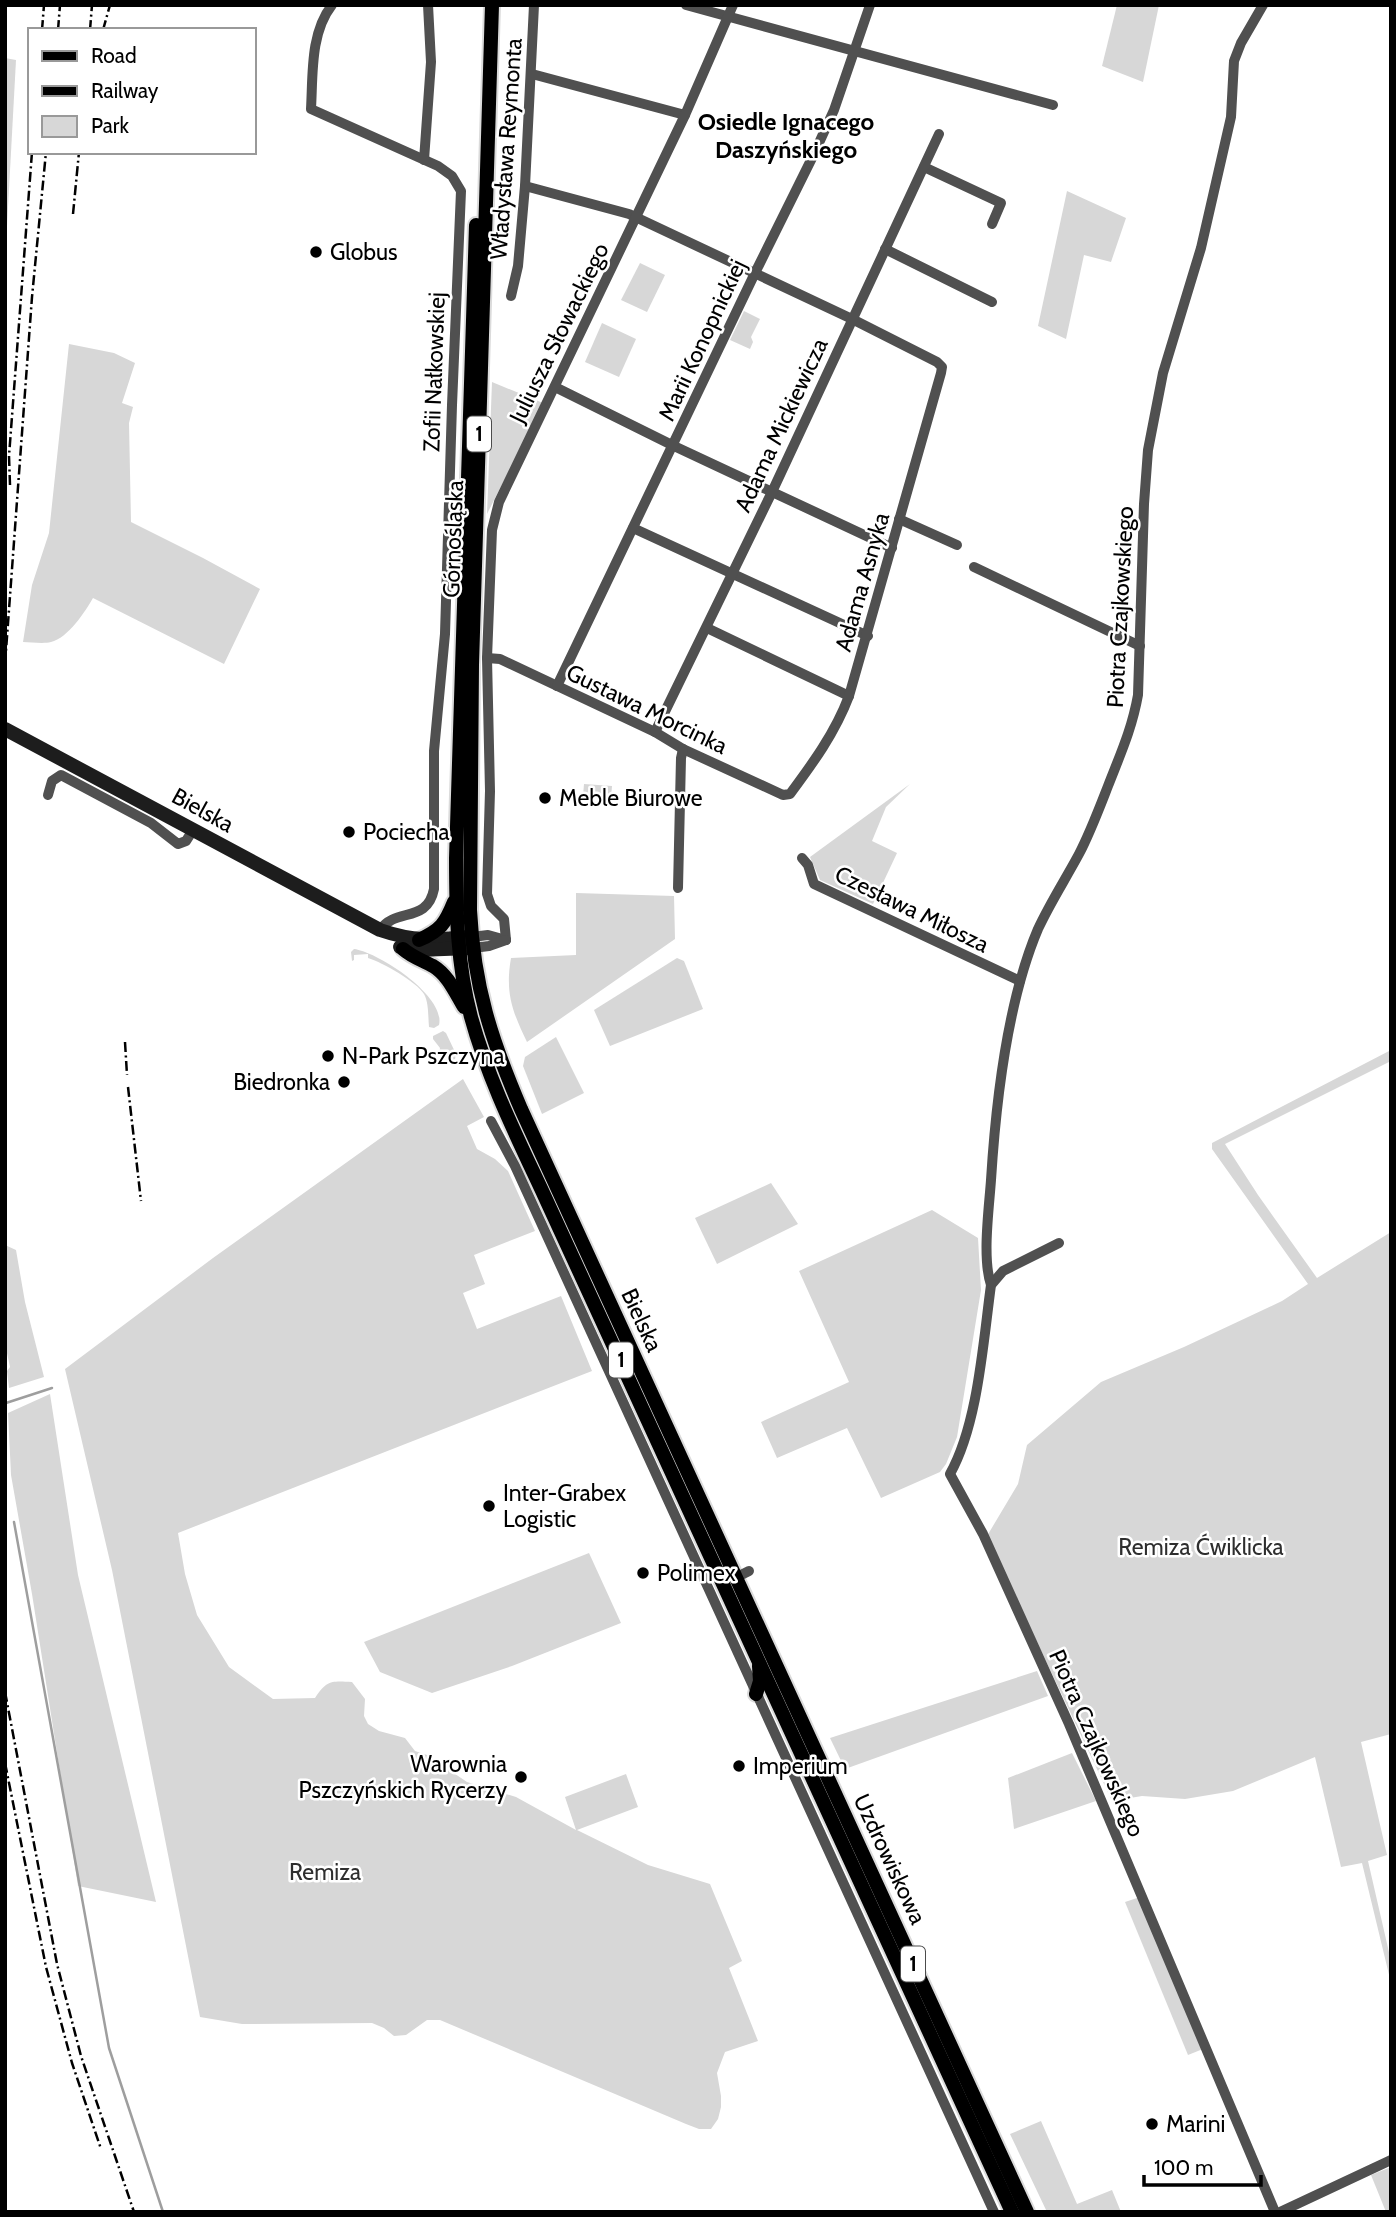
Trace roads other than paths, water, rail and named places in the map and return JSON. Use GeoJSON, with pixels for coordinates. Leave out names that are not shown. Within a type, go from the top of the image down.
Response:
{"type":"FeatureCollection","features":[{"type":"Feature","properties":{"kind":"main road","name":"Górnośląska"},"geometry":{"type":"LineString","coordinates":[[466,943],[457,894],[483,5]]}},
{"type":"Feature","properties":{"kind":"main road","name":"Górnośląska"},"geometry":{"type":"LineString","coordinates":[[466,943],[470,884],[472,665],[492,5]]}},
{"type":"Feature","properties":{"kind":"main road","name":"Bielska"},"geometry":{"type":"LineString","coordinates":[[5,729],[380,930],[405,939],[466,943]]}},
{"type":"Feature","properties":{"kind":"main road"},"geometry":{"type":"LineString","coordinates":[[419,940],[445,923],[457,894]]}},
{"type":"Feature","properties":{"kind":"main road","name":"Bielska"},"geometry":{"type":"LineString","coordinates":[[380,930],[403,949]]}},
{"type":"Feature","properties":{"kind":"main road","name":"Bielska"},"geometry":{"type":"LineString","coordinates":[[466,943],[471,1017],[507,1115],[760,1665],[793,1718]]}},
{"type":"Feature","properties":{"kind":"main road","name":"Bielska"},"geometry":{"type":"LineString","coordinates":[[466,943],[506,1074],[735,1578],[793,1718]]}},
{"type":"Feature","properties":{"kind":"main road"},"geometry":{"type":"LineString","coordinates":[[403,949],[466,943]]}},
{"type":"Feature","properties":{"kind":"main road"},"geometry":{"type":"LineString","coordinates":[[403,949],[413,958],[434,967],[447,979],[471,1017]]}},
{"type":"Feature","properties":{"kind":"main road"},"geometry":{"type":"LineString","coordinates":[[756,1694],[760,1681],[760,1665]]}},
{"type":"Feature","properties":{"kind":"main road","name":"Uzdrowiskowa"},"geometry":{"type":"LineString","coordinates":[[793,1718],[1012,2212]]}},
{"type":"Feature","properties":{"kind":"main road","name":"Uzdrowiskowa"},"geometry":{"type":"LineString","coordinates":[[793,1718],[1027,2212]]}},
{"type":"Feature","properties":{"kind":"street","name":"Zofii Nałkowskiej"},"geometry":{"type":"LineString","coordinates":[[332,5],[323,16],[317,35],[311,109],[424,160],[452,176],[461,191],[445,634],[434,751],[434,889],[432,898],[423,910],[389,920],[380,930]]}},
{"type":"Feature","properties":{"kind":"street"},"geometry":{"type":"LineString","coordinates":[[424,160],[431,62],[428,5]]}},
{"type":"Feature","properties":{"kind":"street","name":"Władysława Reymonta"},"geometry":{"type":"LineString","coordinates":[[511,296],[518,266],[526,186],[534,5]]}},
{"type":"Feature","properties":{"kind":"street"},"geometry":{"type":"LineString","coordinates":[[686,5],[1053,105]]}},
{"type":"Feature","properties":{"kind":"street","name":"Juliusza Słowackiego"},"geometry":{"type":"LineString","coordinates":[[466,943],[489,946],[506,940],[504,919],[491,906],[487,894],[490,791],[487,659],[492,530],[499,502],[685,115],[733,5]]}},
{"type":"Feature","properties":{"kind":"street","name":"Marii Konopnickiej"},"geometry":{"type":"LineString","coordinates":[[557,686],[813,156],[834,110],[870,5]]}},
{"type":"Feature","properties":{"kind":"street","name":"Piotra Czajkowskiego"},"geometry":{"type":"LineString","coordinates":[[1263,5],[1234,61],[1231,117],[1201,248],[1163,373],[1148,450],[1138,695],[1132,725],[1079,853],[1037,931],[1020,981],[1006,1047],[993,1145],[987,1234],[989,1278],[992,1285],[974,1401],[958,1459],[950,1474],[983,1534],[1069,1724],[1277,2212]]}},
{"type":"Feature","properties":{"kind":"street"},"geometry":{"type":"LineString","coordinates":[[532,74],[685,115]]}},
{"type":"Feature","properties":{"kind":"street","name":"Adama Mickiewicza"},"geometry":{"type":"LineString","coordinates":[[655,732],[772,492],[939,134]]}},
{"type":"Feature","properties":{"kind":"street"},"geometry":{"type":"LineString","coordinates":[[924,167],[1002,203],[992,224]]}},
{"type":"Feature","properties":{"kind":"street"},"geometry":{"type":"LineString","coordinates":[[526,186],[635,217],[852,319]]}},
{"type":"Feature","properties":{"kind":"street"},"geometry":{"type":"LineString","coordinates":[[885,249],[992,302]]}},
{"type":"Feature","properties":{"kind":"street","name":"Adama Asnyka"},"geometry":{"type":"LineString","coordinates":[[790,794],[841,719],[942,367],[852,319]]}},
{"type":"Feature","properties":{"kind":"street"},"geometry":{"type":"LineString","coordinates":[[555,387],[891,548]]}},
{"type":"Feature","properties":{"kind":"street"},"geometry":{"type":"LineString","coordinates":[[899,519],[957,545]]}},
{"type":"Feature","properties":{"kind":"street"},"geometry":{"type":"LineString","coordinates":[[633,528],[867,636]]}},
{"type":"Feature","properties":{"kind":"street"},"geometry":{"type":"LineString","coordinates":[[447,561],[466,562]]}},
{"type":"Feature","properties":{"kind":"street"},"geometry":{"type":"LineString","coordinates":[[974,567],[1140,646]]}},
{"type":"Feature","properties":{"kind":"street"},"geometry":{"type":"LineString","coordinates":[[707,628],[849,696]]}},
{"type":"Feature","properties":{"kind":"street","name":"Gustawa Morcinka"},"geometry":{"type":"LineString","coordinates":[[487,659],[500,659],[655,732],[683,749],[783,795],[790,794]]}},
{"type":"Feature","properties":{"kind":"street"},"geometry":{"type":"LineString","coordinates":[[678,888],[683,749]]}},
{"type":"Feature","properties":{"kind":"street"},"geometry":{"type":"LineString","coordinates":[[48,795],[52,781],[61,775],[151,823],[178,844],[187,841],[194,830]]}},
{"type":"Feature","properties":{"kind":"street","name":"Czesława Miłosza"},"geometry":{"type":"LineString","coordinates":[[802,858],[808,865],[814,884],[1020,981]]}},
{"type":"Feature","properties":{"kind":"street"},"geometry":{"type":"LineString","coordinates":[[491,1121],[515,1166],[994,2212]]}},
{"type":"Feature","properties":{"kind":"street"},"geometry":{"type":"LineString","coordinates":[[992,1285],[1003,1271],[1059,1243]]}},
{"type":"Feature","properties":{"kind":"street"},"geometry":{"type":"LineString","coordinates":[[735,1578],[749,1571]]}},
{"type":"Feature","properties":{"kind":"street"},"geometry":{"type":"LineString","coordinates":[[1277,2212],[1391,2160]]}},
{"type":"Feature","properties":{"kind":"waterway"},"geometry":{"type":"LineString","coordinates":[[6,1403],[52,1388]]}},
{"type":"Feature","properties":{"kind":"waterway"},"geometry":{"type":"LineString","coordinates":[[14,1522],[109,2048],[163,2212]]}},
{"type":"Feature","properties":{"kind":"railway"},"geometry":{"type":"LineString","coordinates":[[42,28],[44,5]]}},
{"type":"Feature","properties":{"kind":"railway"},"geometry":{"type":"LineString","coordinates":[[58,28],[60,5]]}},
{"type":"Feature","properties":{"kind":"railway"},"geometry":{"type":"LineString","coordinates":[[90,28],[92,5]]}},
{"type":"Feature","properties":{"kind":"railway"},"geometry":{"type":"LineString","coordinates":[[104,28],[110,5]]}},
{"type":"Feature","properties":{"kind":"railway"},"geometry":{"type":"LineString","coordinates":[[10,485],[9,456],[32,154]]}},
{"type":"Feature","properties":{"kind":"railway"},"geometry":{"type":"LineString","coordinates":[[5,664],[32,297],[46,154]]}},
{"type":"Feature","properties":{"kind":"railway"},"geometry":{"type":"LineString","coordinates":[[73,214],[79,154]]}},
{"type":"Feature","properties":{"kind":"railway"},"geometry":{"type":"LineString","coordinates":[[125,1042],[127,1075]]}},
{"type":"Feature","properties":{"kind":"railway"},"geometry":{"type":"LineString","coordinates":[[128,1087],[141,1201]]}},
{"type":"Feature","properties":{"kind":"railway"},"geometry":{"type":"LineString","coordinates":[[5,1692],[57,1964],[81,2056],[134,2212]]}},
{"type":"Feature","properties":{"kind":"railway"},"geometry":{"type":"LineString","coordinates":[[5,1763],[46,1967],[72,2063],[101,2149]]}},
{"type":"Feature","properties":{"kind":"place","name":"Globus"},"geometry":{"type":"Point","coordinates":[316,252]}},
{"type":"Feature","properties":{"kind":"place","name":"Meble Biurowe"},"geometry":{"type":"Point","coordinates":[545,798]}},
{"type":"Feature","properties":{"kind":"place","name":"Pociecha"},"geometry":{"type":"Point","coordinates":[349,832]}},
{"type":"Feature","properties":{"kind":"place","name":"N-Park Pszczyna"},"geometry":{"type":"Point","coordinates":[328,1056]}},
{"type":"Feature","properties":{"kind":"place","name":"Biedronka"},"geometry":{"type":"Point","coordinates":[344,1082]}},
{"type":"Feature","properties":{"kind":"place","name":"Inter-Grabex Logistic"},"geometry":{"type":"Point","coordinates":[489,1506]}},
{"type":"Feature","properties":{"kind":"place","name":"Polimex"},"geometry":{"type":"Point","coordinates":[643,1573]}},
{"type":"Feature","properties":{"kind":"place","name":"Imperium"},"geometry":{"type":"Point","coordinates":[739,1766]}},
{"type":"Feature","properties":{"kind":"place","name":"Warownia Pszczyńskich Rycerzy"},"geometry":{"type":"Point","coordinates":[521,1777]}},
{"type":"Feature","properties":{"kind":"place","name":"Marini"},"geometry":{"type":"Point","coordinates":[1152,2124]}},
{"type":"Feature","properties":{"kind":"district","name":"Osiedle Ignacego Daszyńskiego"},"geometry":{"type":"Point","coordinates":[786,136]}},
{"type":"Feature","properties":{"kind":"park label","name":"Remiza Ćwiklicka"},"geometry":{"type":"Point","coordinates":[1201,1547]}},
{"type":"Feature","properties":{"kind":"park label","name":"Remiza"},"geometry":{"type":"Point","coordinates":[325,1872]}}]}
